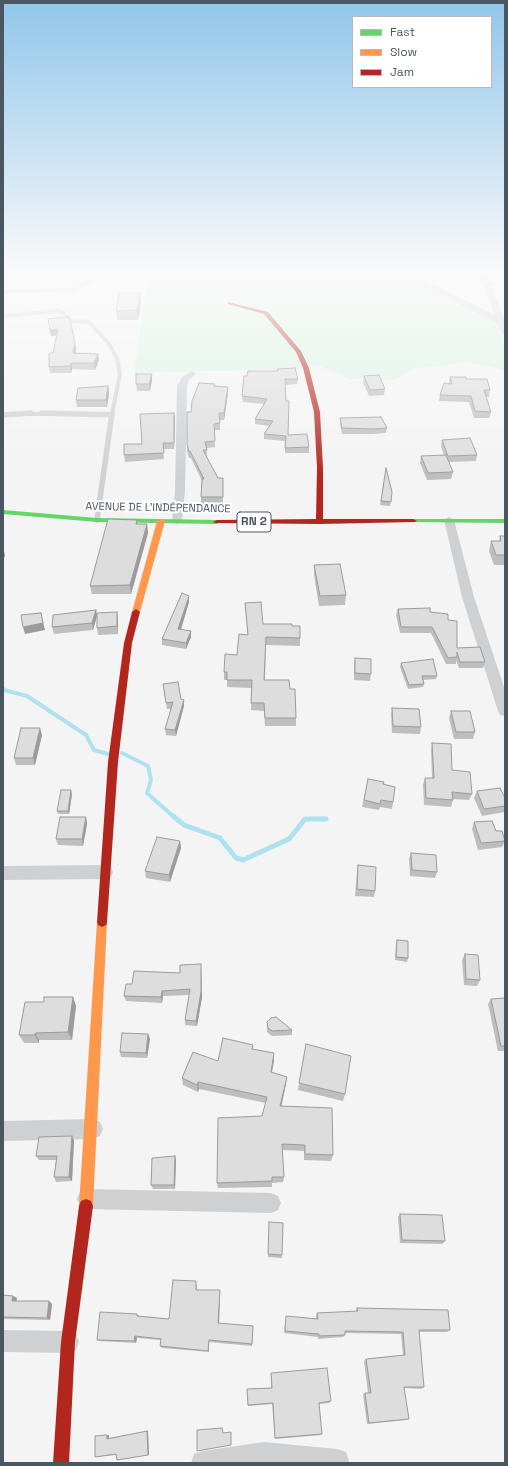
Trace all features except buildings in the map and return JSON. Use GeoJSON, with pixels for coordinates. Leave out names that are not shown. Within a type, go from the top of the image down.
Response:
{"type":"FeatureCollection","features":[{"type":"Feature","properties":{"kind":"street"},"geometry":{"type":"LineString","coordinates":[[292,342],[300,352],[306,368],[317,412],[320,468],[319,522]]}},
{"type":"Feature","properties":{"kind":"street"},"geometry":{"type":"LineString","coordinates":[[176,521],[180,491],[182,386],[185,379],[192,374]]}},
{"type":"Feature","properties":{"kind":"street","name":"AVENUE DE L'INDÉPENDANCE"},"geometry":{"type":"LineString","coordinates":[[3,512],[97,520],[319,522],[449,520],[505,521]]}},
{"type":"Feature","properties":{"kind":"street"},"geometry":{"type":"LineString","coordinates":[[449,520],[468,597],[505,711]]}},
{"type":"Feature","properties":{"kind":"street"},"geometry":{"type":"LineString","coordinates":[[61,1463],[68,1342],[87,1199],[93,1129],[105,872],[114,762],[128,643],[161,521]]}},
{"type":"Feature","properties":{"kind":"street"},"geometry":{"type":"LineString","coordinates":[[3,873],[105,872]]}},
{"type":"Feature","properties":{"kind":"street"},"geometry":{"type":"LineString","coordinates":[[3,1131],[93,1129]]}},
{"type":"Feature","properties":{"kind":"street"},"geometry":{"type":"LineString","coordinates":[[87,1199],[271,1203]]}},
{"type":"Feature","properties":{"kind":"street"},"geometry":{"type":"LineString","coordinates":[[3,1341],[68,1342]]}},
{"type":"Feature","properties":{"kind":"street"},"geometry":{"type":"LineString","coordinates":[[203,1463],[264,1454],[337,1461]]}},
{"type":"Feature","properties":{"kind":"lane"},"geometry":{"type":"LineString","coordinates":[[97,520],[112,415],[120,374],[117,358],[108,342]]}},
{"type":"Feature","properties":{"kind":"lane"},"geometry":{"type":"LineString","coordinates":[[3,415],[34,413],[112,415]]}},
{"type":"Feature","properties":{"kind":"green space"},"geometry":{"type":"Polygon","coordinates":[[[138,342],[504,342],[505,344],[505,370],[469,362],[413,369],[394,380],[349,379],[318,365],[298,369],[134,373],[138,342]]]}},
{"type":"Feature","properties":{"kind":"waterway"},"geometry":{"type":"LineString","coordinates":[[3,688],[4,690],[27,696],[86,735],[94,750],[108,754]]}},
{"type":"Feature","properties":{"kind":"waterway"},"geometry":{"type":"LineString","coordinates":[[122,753],[148,766],[151,780],[147,793],[174,817]]}},
{"type":"Feature","properties":{"kind":"waterway"},"geometry":{"type":"LineString","coordinates":[[173,816],[184,825],[220,838],[236,858],[243,860],[289,839],[305,819],[326,819]]}},
{"type":"Feature","properties":{"kind":"traffic: fast"},"geometry":{"type":"LineString","coordinates":[[3,512],[97,520],[217,522]]}},
{"type":"Feature","properties":{"kind":"traffic: fast"},"geometry":{"type":"LineString","coordinates":[[413,521],[505,521]]}},
{"type":"Feature","properties":{"kind":"traffic: slow"},"geometry":{"type":"LineString","coordinates":[[136,612],[161,521]]}},
{"type":"Feature","properties":{"kind":"traffic: slow"},"geometry":{"type":"LineString","coordinates":[[86,1206],[102,922]]}},
{"type":"Feature","properties":{"kind":"traffic: jam"},"geometry":{"type":"LineString","coordinates":[[291,342],[299,352],[306,368],[317,412],[320,468],[319,522]]}},
{"type":"Feature","properties":{"kind":"traffic: jam"},"geometry":{"type":"LineString","coordinates":[[217,522],[413,521]]}},
{"type":"Feature","properties":{"kind":"traffic: jam"},"geometry":{"type":"LineString","coordinates":[[102,922],[113,762],[128,643],[136,612]]}},
{"type":"Feature","properties":{"kind":"traffic: jam"},"geometry":{"type":"LineString","coordinates":[[61,1463],[68,1342],[86,1206]]}}]}
